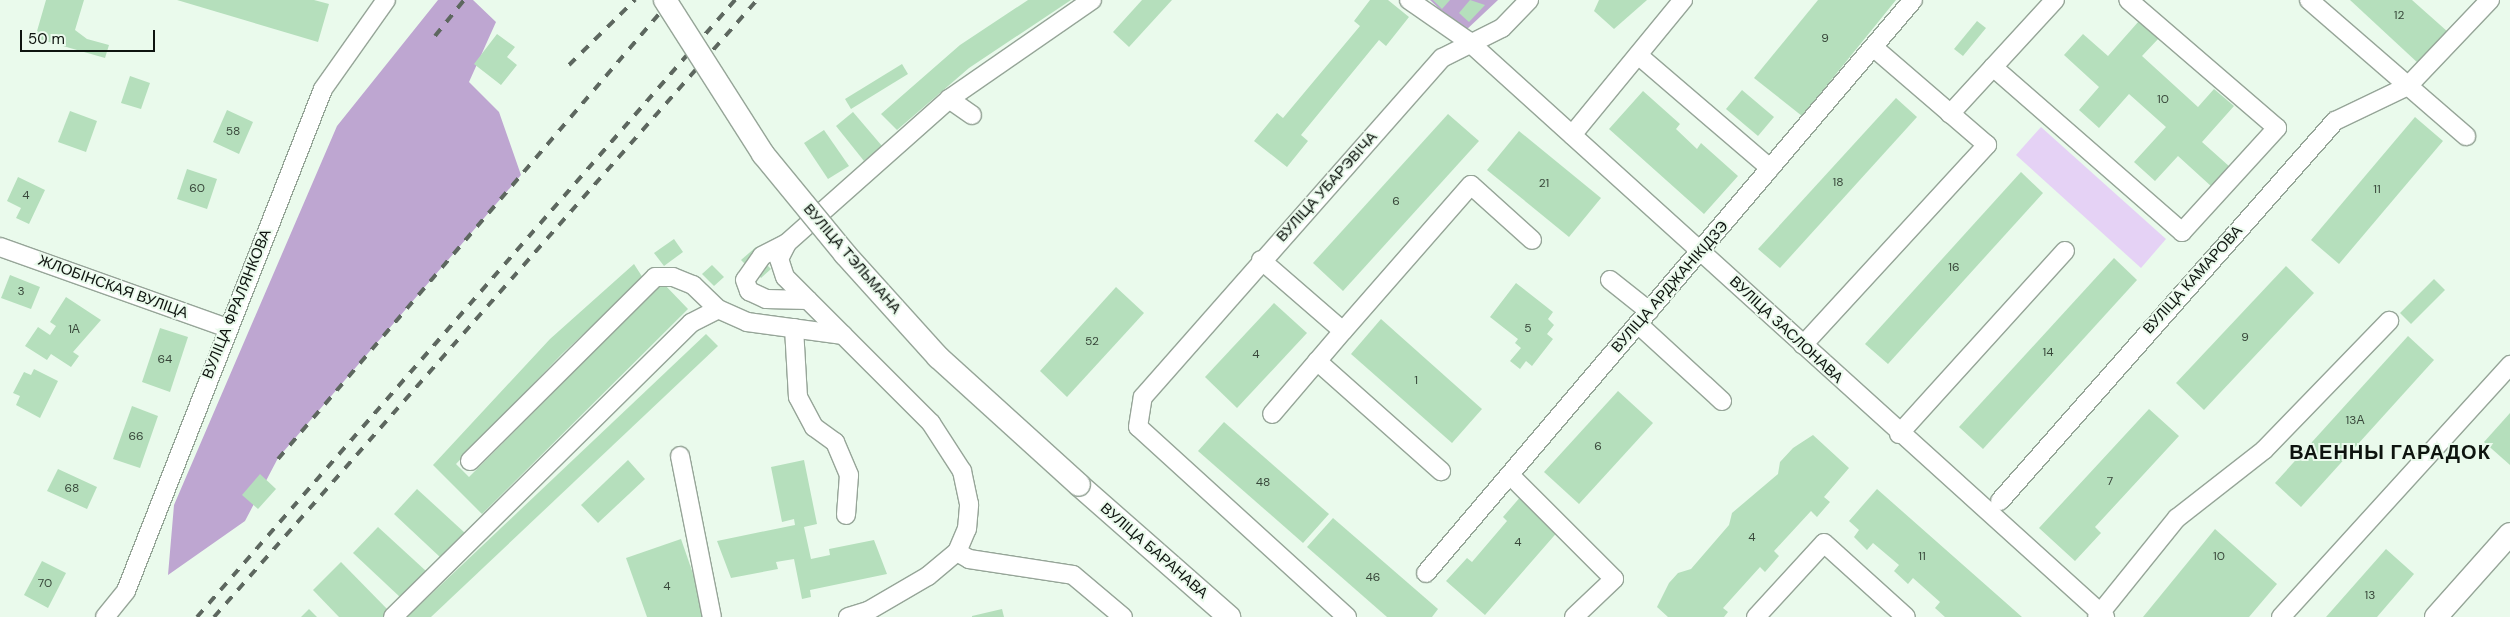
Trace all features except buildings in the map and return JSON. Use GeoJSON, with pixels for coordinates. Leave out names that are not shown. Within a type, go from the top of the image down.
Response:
{"type":"FeatureCollection","features":[{"type":"Feature","properties":{"kind":"main road","name":"ВУЛІЦА ТЭЛЬМАНА"},"geometry":{"type":"LineString","coordinates":[[665,0],[763,154],[845,254],[938,357],[1079,485]]}},
{"type":"Feature","properties":{"kind":"main road","name":"ВУЛІЦА БАРАНАВА"},"geometry":{"type":"LineString","coordinates":[[1079,485],[1229,617]]}},
{"type":"Feature","properties":{"kind":"main road"},"geometry":{"type":"LineString","coordinates":[[2436,617],[2510,534]]}},
{"type":"Feature","properties":{"kind":"street","name":"ВУЛІЦА ФРАЛЯНКОВА"},"geometry":{"type":"LineString","coordinates":[[105,617],[126,590],[227,328],[323,89],[386,0]]}},
{"type":"Feature","properties":{"kind":"street"},"geometry":{"type":"LineString","coordinates":[[808,300],[766,299],[749,291],[745,280],[762,256],[787,243],[950,99],[1092,0]]}},
{"type":"Feature","properties":{"kind":"street","name":"ВУЛІЦА ЗАСЛОНАВА"},"geometry":{"type":"LineString","coordinates":[[1409,0],[1468,41],[2101,616]]}},
{"type":"Feature","properties":{"kind":"street","name":"ВУЛІЦА УБАРЭВІЧА"},"geometry":{"type":"LineString","coordinates":[[1347,617],[1138,427],[1143,397],[1261,260],[1442,58],[1468,41],[1502,28],[1529,0]]}},
{"type":"Feature","properties":{"kind":"street"},"geometry":{"type":"LineString","coordinates":[[1572,135],[1684,0]]}},
{"type":"Feature","properties":{"kind":"street","name":"ВУЛІЦА АРДЖАНІКІДЗЭ"},"geometry":{"type":"LineString","coordinates":[[1426,573],[1913,0]]}},
{"type":"Feature","properties":{"kind":"street"},"geometry":{"type":"LineString","coordinates":[[1950,114],[2055,0]]}},
{"type":"Feature","properties":{"kind":"street"},"geometry":{"type":"LineString","coordinates":[[1993,67],[2182,232],[2277,128],[2128,0]]}},
{"type":"Feature","properties":{"kind":"street"},"geometry":{"type":"LineString","coordinates":[[2310,0],[2466,136]]}},
{"type":"Feature","properties":{"kind":"street"},"geometry":{"type":"LineString","coordinates":[[2408,86],[2482,2]]}},
{"type":"Feature","properties":{"kind":"street"},"geometry":{"type":"LineString","coordinates":[[1804,346],[1987,146],[1873,47]]}},
{"type":"Feature","properties":{"kind":"street"},"geometry":{"type":"LineString","coordinates":[[1638,55],[1770,168]]}},
{"type":"Feature","properties":{"kind":"street","name":"ВУЛІЦА КАМАРОВА"},"geometry":{"type":"LineString","coordinates":[[2000,501],[2335,121],[2408,86]]}},
{"type":"Feature","properties":{"kind":"street"},"geometry":{"type":"LineString","coordinates":[[950,99],[972,115]]}},
{"type":"Feature","properties":{"kind":"street"},"geometry":{"type":"LineString","coordinates":[[1272,414],[1471,185],[1532,240]]}},
{"type":"Feature","properties":{"kind":"street"},"geometry":{"type":"LineString","coordinates":[[787,243],[779,259],[785,277],[931,424],[962,471],[969,504],[967,529],[957,552],[898,594],[848,617]]}},
{"type":"Feature","properties":{"kind":"street","name":"ЖЛОБІНСКАЯ ВУЛІЦА"},"geometry":{"type":"LineString","coordinates":[[0,247],[227,328]]}},
{"type":"Feature","properties":{"kind":"street"},"geometry":{"type":"LineString","coordinates":[[1899,434],[2065,251]]}},
{"type":"Feature","properties":{"kind":"street"},"geometry":{"type":"LineString","coordinates":[[1261,260],[1343,331]]}},
{"type":"Feature","properties":{"kind":"street"},"geometry":{"type":"LineString","coordinates":[[470,461],[655,277],[673,277],[693,285],[718,308],[747,322],[843,335]]}},
{"type":"Feature","properties":{"kind":"street"},"geometry":{"type":"LineString","coordinates":[[1610,280],[1722,401]]}},
{"type":"Feature","properties":{"kind":"street"},"geometry":{"type":"LineString","coordinates":[[394,617],[691,323],[718,308]]}},
{"type":"Feature","properties":{"kind":"street"},"geometry":{"type":"LineString","coordinates":[[2101,616],[2178,518],[2264,450],[2389,321]]}},
{"type":"Feature","properties":{"kind":"street"},"geometry":{"type":"LineString","coordinates":[[794,328],[798,397],[814,427],[834,442],[849,475],[846,516]]}},
{"type":"Feature","properties":{"kind":"street"},"geometry":{"type":"LineString","coordinates":[[1317,361],[1441,471]]}},
{"type":"Feature","properties":{"kind":"street"},"geometry":{"type":"LineString","coordinates":[[2281,617],[2510,365]]}},
{"type":"Feature","properties":{"kind":"street"},"geometry":{"type":"LineString","coordinates":[[680,456],[712,617]]}},
{"type":"Feature","properties":{"kind":"street"},"geometry":{"type":"LineString","coordinates":[[1510,475],[1614,579],[1574,617]]}},
{"type":"Feature","properties":{"kind":"street"},"geometry":{"type":"LineString","coordinates":[[1756,617],[1824,543],[1901,615]]}},
{"type":"Feature","properties":{"kind":"street"},"geometry":{"type":"LineString","coordinates":[[957,552],[969,559],[1073,576],[1123,617]]}},
{"type":"Feature","properties":{"kind":"shaded area"},"geometry":{"type":"Polygon","coordinates":[[[438,0],[473,0],[496,22],[469,82],[499,112],[521,175],[278,458],[245,521],[168,575],[174,505],[337,126],[438,0]]]}},
{"type":"Feature","properties":{"kind":"shaded area"},"geometry":{"type":"Polygon","coordinates":[[[1430,0],[1498,0],[1464,32],[1430,0]]]}},
{"type":"Feature","properties":{"kind":"shaded area"},"geometry":{"type":"Polygon","coordinates":[[[2041,127],[2166,239],[2141,268],[2016,155],[2041,127]]]}},
{"type":"Feature","properties":{"kind":"railway"},"geometry":{"type":"LineString","coordinates":[[435,36],[464,0]]}},
{"type":"Feature","properties":{"kind":"railway"},"geometry":{"type":"LineString","coordinates":[[569,65],[635,0]]}},
{"type":"Feature","properties":{"kind":"railway"},"geometry":{"type":"LineString","coordinates":[[278,459],[671,0]]}},
{"type":"Feature","properties":{"kind":"railway"},"geometry":{"type":"LineString","coordinates":[[197,617],[735,0]]}},
{"type":"Feature","properties":{"kind":"railway"},"geometry":{"type":"LineString","coordinates":[[214,617],[757,0]]}},
{"type":"Feature","properties":{"kind":"district","name":"ВАЕННЫ ГАРАДОК"},"geometry":{"type":"Point","coordinates":[2390,452]}}]}
